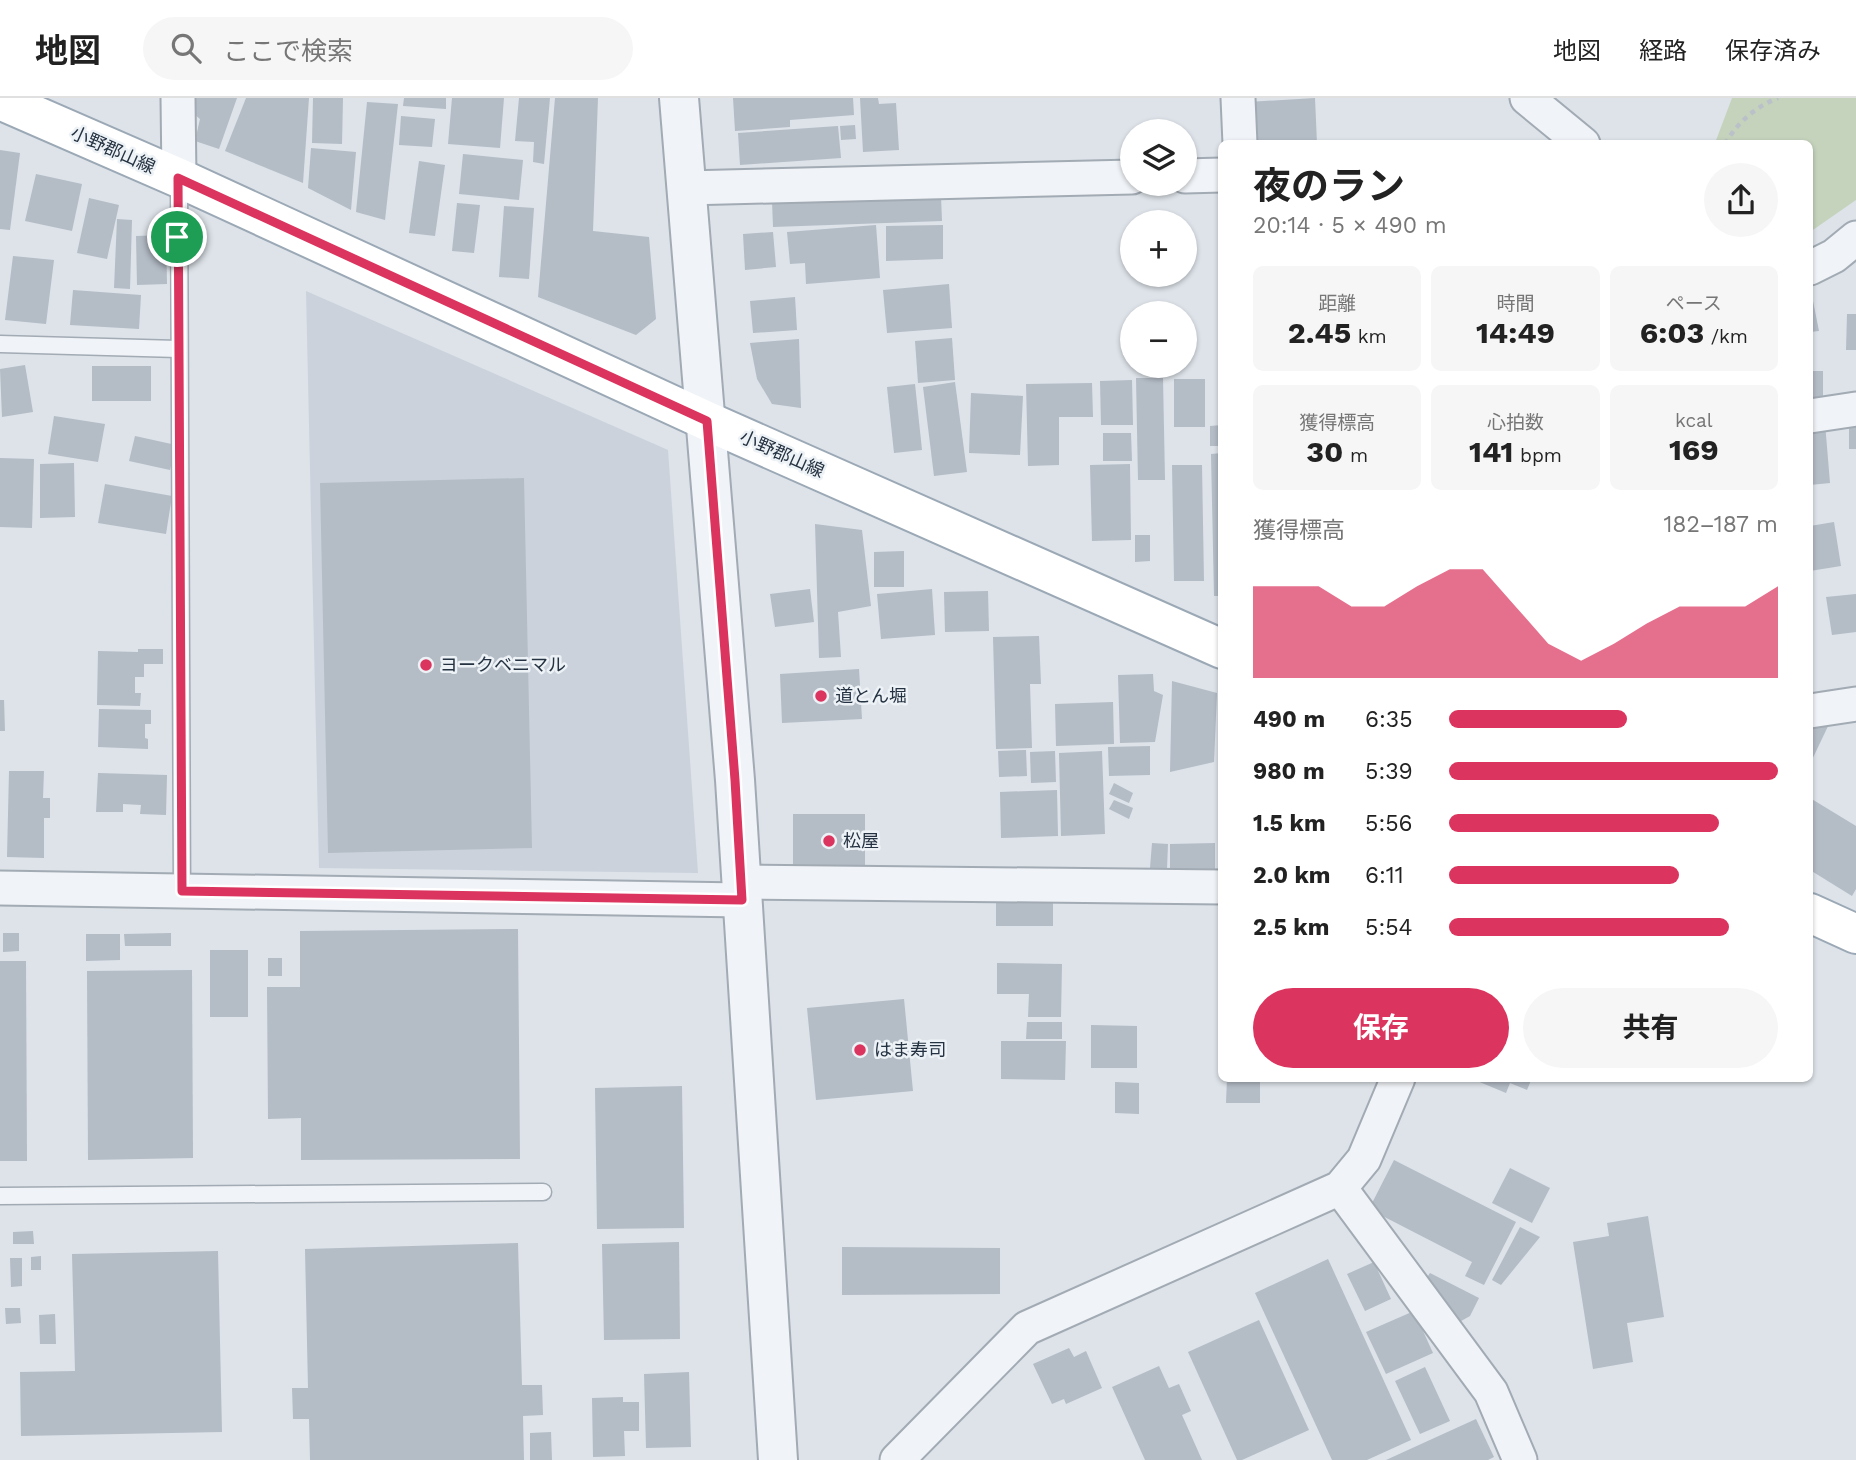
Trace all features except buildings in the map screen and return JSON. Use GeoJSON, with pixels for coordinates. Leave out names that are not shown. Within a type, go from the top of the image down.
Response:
{"type":"FeatureCollection","features":[{"type":"Feature","properties":{"kind":"main road","name":"小野郡山線"},"geometry":{"type":"LineString","coordinates":[[0,100],[178,178],[707,421],[1218,647]]}},
{"type":"Feature","properties":{"kind":"main road"},"geometry":{"type":"LineString","coordinates":[[1813,914],[1856,934]]}},
{"type":"Feature","properties":{"kind":"street"},"geometry":{"type":"LineString","coordinates":[[178,98],[178,178]]}},
{"type":"Feature","properties":{"kind":"street"},"geometry":{"type":"LineString","coordinates":[[679,98],[707,421],[778,1460]]}},
{"type":"Feature","properties":{"kind":"street"},"geometry":{"type":"LineString","coordinates":[[1238,98],[1240,140]]}},
{"type":"Feature","properties":{"kind":"street"},"geometry":{"type":"LineString","coordinates":[[1527,98],[1578,140]]}},
{"type":"Feature","properties":{"kind":"street"},"geometry":{"type":"LineString","coordinates":[[1197,176],[1218,175]]}},
{"type":"Feature","properties":{"kind":"street"},"geometry":{"type":"LineString","coordinates":[[686,188],[1120,177]]}},
{"type":"Feature","properties":{"kind":"street"},"geometry":{"type":"LineString","coordinates":[[1813,266],[1834,256],[1856,238]]}},
{"type":"Feature","properties":{"kind":"street"},"geometry":{"type":"LineString","coordinates":[[1813,416],[1856,409]]}},
{"type":"Feature","properties":{"kind":"street"},"geometry":{"type":"LineString","coordinates":[[1813,711],[1856,704]]}},
{"type":"Feature","properties":{"kind":"street"},"geometry":{"type":"LineString","coordinates":[[0,888],[182,891],[741,891],[1218,887]]}},
{"type":"Feature","properties":{"kind":"street"},"geometry":{"type":"LineString","coordinates":[[897,1460],[927,1448],[1027,1328],[1340,1188],[1364,1159],[1396,1082]]}},
{"type":"Feature","properties":{"kind":"street"},"geometry":{"type":"LineString","coordinates":[[1340,1188],[1491,1392],[1520,1460]]}},
{"type":"Feature","properties":{"kind":"lane"},"geometry":{"type":"LineString","coordinates":[[178,178],[182,891]]}},
{"type":"Feature","properties":{"kind":"lane"},"geometry":{"type":"LineString","coordinates":[[0,344],[178,349]]}},
{"type":"Feature","properties":{"kind":"lane"},"geometry":{"type":"LineString","coordinates":[[0,1196],[543,1192]]}},
{"type":"Feature","properties":{"kind":"path"},"geometry":{"type":"LineString","coordinates":[[1728,140],[1742,120],[1778,98]]}},
{"type":"Feature","properties":{"kind":"shaded area"},"geometry":{"type":"Polygon","coordinates":[[[306,291],[668,450],[698,873],[319,868],[306,291]]]}},
{"type":"Feature","properties":{"kind":"green space"},"geometry":{"type":"Polygon","coordinates":[[[1732,98],[1856,98],[1856,200],[1813,230],[1813,140],[1716,140],[1732,98]]]}},
{"type":"Feature","properties":{"kind":"place","name":"ヨークベニマル"},"geometry":{"type":"Point","coordinates":[426,665]}},
{"type":"Feature","properties":{"kind":"place","name":"道とん堀"},"geometry":{"type":"Point","coordinates":[821,696]}},
{"type":"Feature","properties":{"kind":"place","name":"松屋"},"geometry":{"type":"Point","coordinates":[829,841]}},
{"type":"Feature","properties":{"kind":"place","name":"はま寿司"},"geometry":{"type":"Point","coordinates":[860,1050]}},
{"type":"Feature","properties":{"kind":"route"},"geometry":{"type":"LineString","coordinates":[[178,178],[707,421],[742,900],[182,891],[177,237],[178,178]]}}]}
